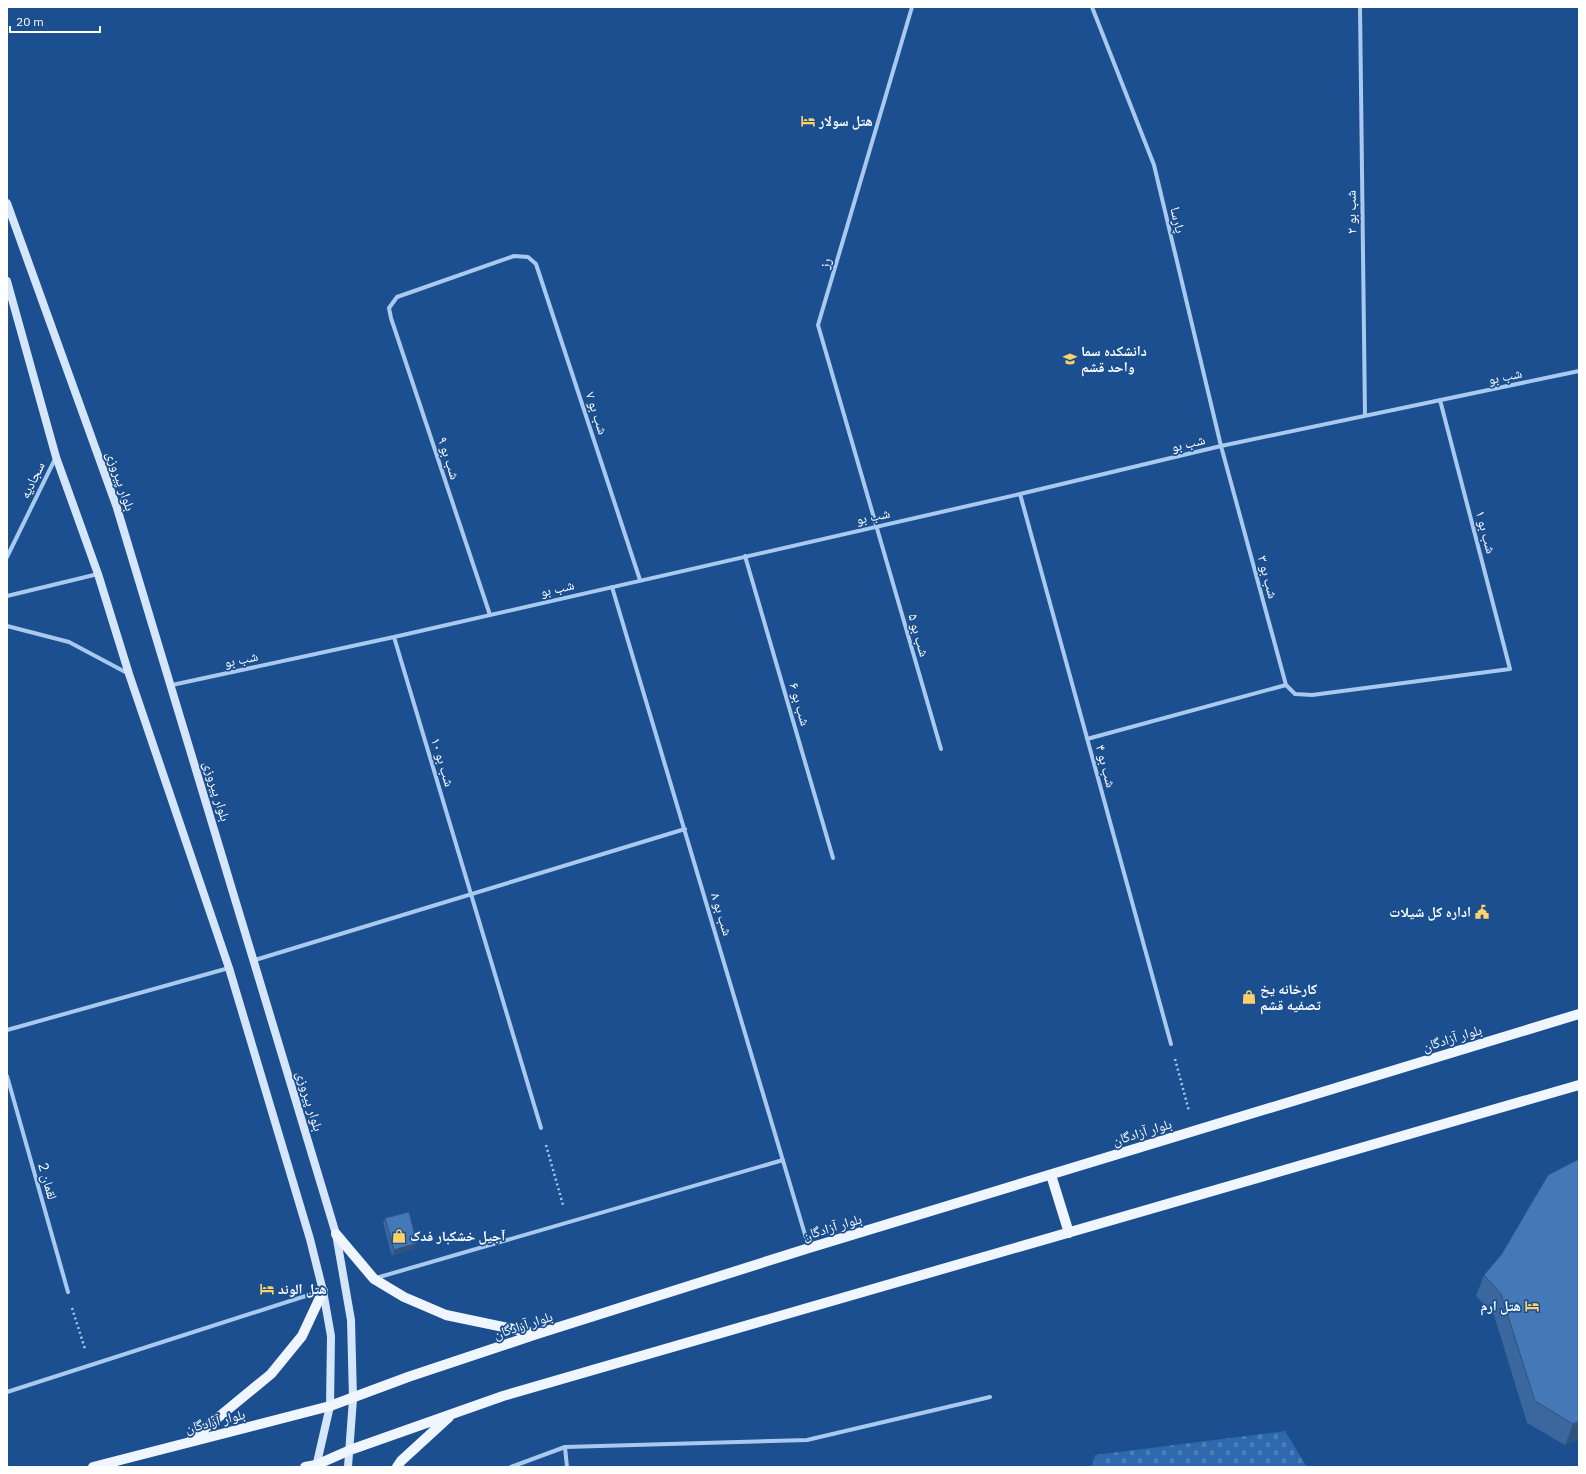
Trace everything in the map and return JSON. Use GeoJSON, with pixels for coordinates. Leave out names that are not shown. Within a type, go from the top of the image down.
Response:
{"type":"FeatureCollection","features":[{"type":"Feature","properties":{"kind":"main road","name":"بلوار پیروزی"},"geometry":{"type":"LineString","coordinates":[[7,203],[117,508],[159,650],[172,686],[336,1234],[350,1320],[353,1398],[348,1467]]}},
{"type":"Feature","properties":{"kind":"main road"},"geometry":{"type":"LineString","coordinates":[[7,281],[56,457],[98,574],[129,674],[229,968],[310,1239],[323,1291],[331,1336],[330,1406],[316,1466]]}},
{"type":"Feature","properties":{"kind":"main road","name":"بلوار آزادگان"},"geometry":{"type":"LineString","coordinates":[[93,1467],[330,1406],[408,1377],[537,1334],[810,1248],[1579,1014]]}},
{"type":"Feature","properties":{"kind":"main road"},"geometry":{"type":"LineString","coordinates":[[304,1467],[316,1466],[350,1450],[503,1396],[1579,1085]]}},
{"type":"Feature","properties":{"kind":"main road"},"geometry":{"type":"LineString","coordinates":[[1051,1175],[1069,1233]]}},
{"type":"Feature","properties":{"kind":"main road"},"geometry":{"type":"LineString","coordinates":[[336,1234],[374,1279],[404,1298],[446,1315],[537,1334]]}},
{"type":"Feature","properties":{"kind":"main road"},"geometry":{"type":"LineString","coordinates":[[188,1442],[271,1374],[302,1336],[323,1291]]}},
{"type":"Feature","properties":{"kind":"main road"},"geometry":{"type":"LineString","coordinates":[[397,1467],[401,1461],[452,1414]]}},
{"type":"Feature","properties":{"kind":"street","name":"رز"},"geometry":{"type":"LineString","coordinates":[[877,526],[818,325],[912,7]]}},
{"type":"Feature","properties":{"kind":"street","name":"پارسا"},"geometry":{"type":"LineString","coordinates":[[1092,7],[1154,165],[1221,446]]}},
{"type":"Feature","properties":{"kind":"street","name":"شب بو ۲"},"geometry":{"type":"LineString","coordinates":[[1360,7],[1365,416]]}},
{"type":"Feature","properties":{"kind":"street","name":"شب بو ۷"},"geometry":{"type":"LineString","coordinates":[[389,308],[397,297],[514,256],[528,257],[536,264],[640,580]]}},
{"type":"Feature","properties":{"kind":"street","name":"شب بو ۹"},"geometry":{"type":"LineString","coordinates":[[389,308],[391,318],[490,615]]}},
{"type":"Feature","properties":{"kind":"street","name":"شب بو"},"geometry":{"type":"LineString","coordinates":[[172,686],[394,637],[1020,494],[1221,446],[1579,371]]}},
{"type":"Feature","properties":{"kind":"street","name":"شب بو ۱"},"geometry":{"type":"LineString","coordinates":[[1286,685],[1295,694],[1312,695],[1510,669],[1440,400]]}},
{"type":"Feature","properties":{"kind":"street","name":"شب بو ۳"},"geometry":{"type":"LineString","coordinates":[[1221,446],[1286,685]]}},
{"type":"Feature","properties":{"kind":"street","name":"سجادیه"},"geometry":{"type":"LineString","coordinates":[[7,557],[56,457]]}},
{"type":"Feature","properties":{"kind":"street","name":"شب بو ۴"},"geometry":{"type":"LineString","coordinates":[[1020,494],[1171,1044]]}},
{"type":"Feature","properties":{"kind":"street","name":"شب بو ۵"},"geometry":{"type":"LineString","coordinates":[[877,526],[941,749]]}},
{"type":"Feature","properties":{"kind":"street","name":"شب بو ۶"},"geometry":{"type":"LineString","coordinates":[[745,556],[833,858]]}},
{"type":"Feature","properties":{"kind":"street"},"geometry":{"type":"LineString","coordinates":[[7,596],[98,574]]}},
{"type":"Feature","properties":{"kind":"street","name":"شب بو ۸"},"geometry":{"type":"LineString","coordinates":[[612,587],[810,1248]]}},
{"type":"Feature","properties":{"kind":"street"},"geometry":{"type":"LineString","coordinates":[[7,626],[69,642],[129,674]]}},
{"type":"Feature","properties":{"kind":"street","name":"شب بو ۱۰"},"geometry":{"type":"LineString","coordinates":[[394,637],[541,1128]]}},
{"type":"Feature","properties":{"kind":"street"},"geometry":{"type":"LineString","coordinates":[[1087,739],[1286,685]]}},
{"type":"Feature","properties":{"kind":"street"},"geometry":{"type":"LineString","coordinates":[[254,960],[685,829]]}},
{"type":"Feature","properties":{"kind":"street"},"geometry":{"type":"LineString","coordinates":[[7,1030],[229,968]]}},
{"type":"Feature","properties":{"kind":"street","name":"لقمان 2"},"geometry":{"type":"LineString","coordinates":[[7,1076],[68,1292]]}},
{"type":"Feature","properties":{"kind":"street"},"geometry":{"type":"LineString","coordinates":[[374,1279],[568,1221],[783,1160]]}},
{"type":"Feature","properties":{"kind":"street"},"geometry":{"type":"LineString","coordinates":[[7,1392],[323,1291]]}},
{"type":"Feature","properties":{"kind":"street"},"geometry":{"type":"LineString","coordinates":[[511,1467],[565,1447],[807,1440],[990,1397]]}},
{"type":"Feature","properties":{"kind":"street"},"geometry":{"type":"LineString","coordinates":[[565,1447],[567,1467]]}},
{"type":"Feature","properties":{"kind":"path"},"geometry":{"type":"LineString","coordinates":[[1171,1044],[1195,1130]]}},
{"type":"Feature","properties":{"kind":"path"},"geometry":{"type":"LineString","coordinates":[[541,1128],[568,1221]]}},
{"type":"Feature","properties":{"kind":"path"},"geometry":{"type":"LineString","coordinates":[[68,1292],[89,1365]]}},
{"type":"Feature","properties":{"kind":"green space"},"geometry":{"type":"Polygon","coordinates":[[[1285,1431],[1307,1467],[1092,1467],[1095,1455],[1285,1431]]]}},
{"type":"Feature","properties":{"kind":"building","name":"هتل ارم"},"geometry":{"type":"Polygon","coordinates":[[[1579,1159],[1579,1421],[1573,1424],[1535,1401],[1501,1294],[1484,1275],[1501,1255],[1548,1175],[1579,1159]]]}},
{"type":"Feature","properties":{"kind":"building","name":"آجیل خشکبار فدک"},"geometry":{"type":"Polygon","coordinates":[[[409,1212],[417,1243],[394,1250],[385,1218],[409,1212]]]}},
{"type":"Feature","properties":{"kind":"place","name":"هتل سولار"},"geometry":{"type":"Point","coordinates":[808,121]}},
{"type":"Feature","properties":{"kind":"place","name":"دانشکده سما واحد قشم"},"geometry":{"type":"Point","coordinates":[1070,359]}},
{"type":"Feature","properties":{"kind":"place","name":"اداره کل شیلات"},"geometry":{"type":"Point","coordinates":[1482,912]}},
{"type":"Feature","properties":{"kind":"place","name":"کارخانه یخ تصفیه قشم"},"geometry":{"type":"Point","coordinates":[1249,997]}},
{"type":"Feature","properties":{"kind":"place","name":"آجیل خشکبار فدک"},"geometry":{"type":"Point","coordinates":[399,1236]}},
{"type":"Feature","properties":{"kind":"place","name":"هتل الوند"},"geometry":{"type":"Point","coordinates":[267,1289]}},
{"type":"Feature","properties":{"kind":"place","name":"هتل ارم"},"geometry":{"type":"Point","coordinates":[1532,1306]}}]}
